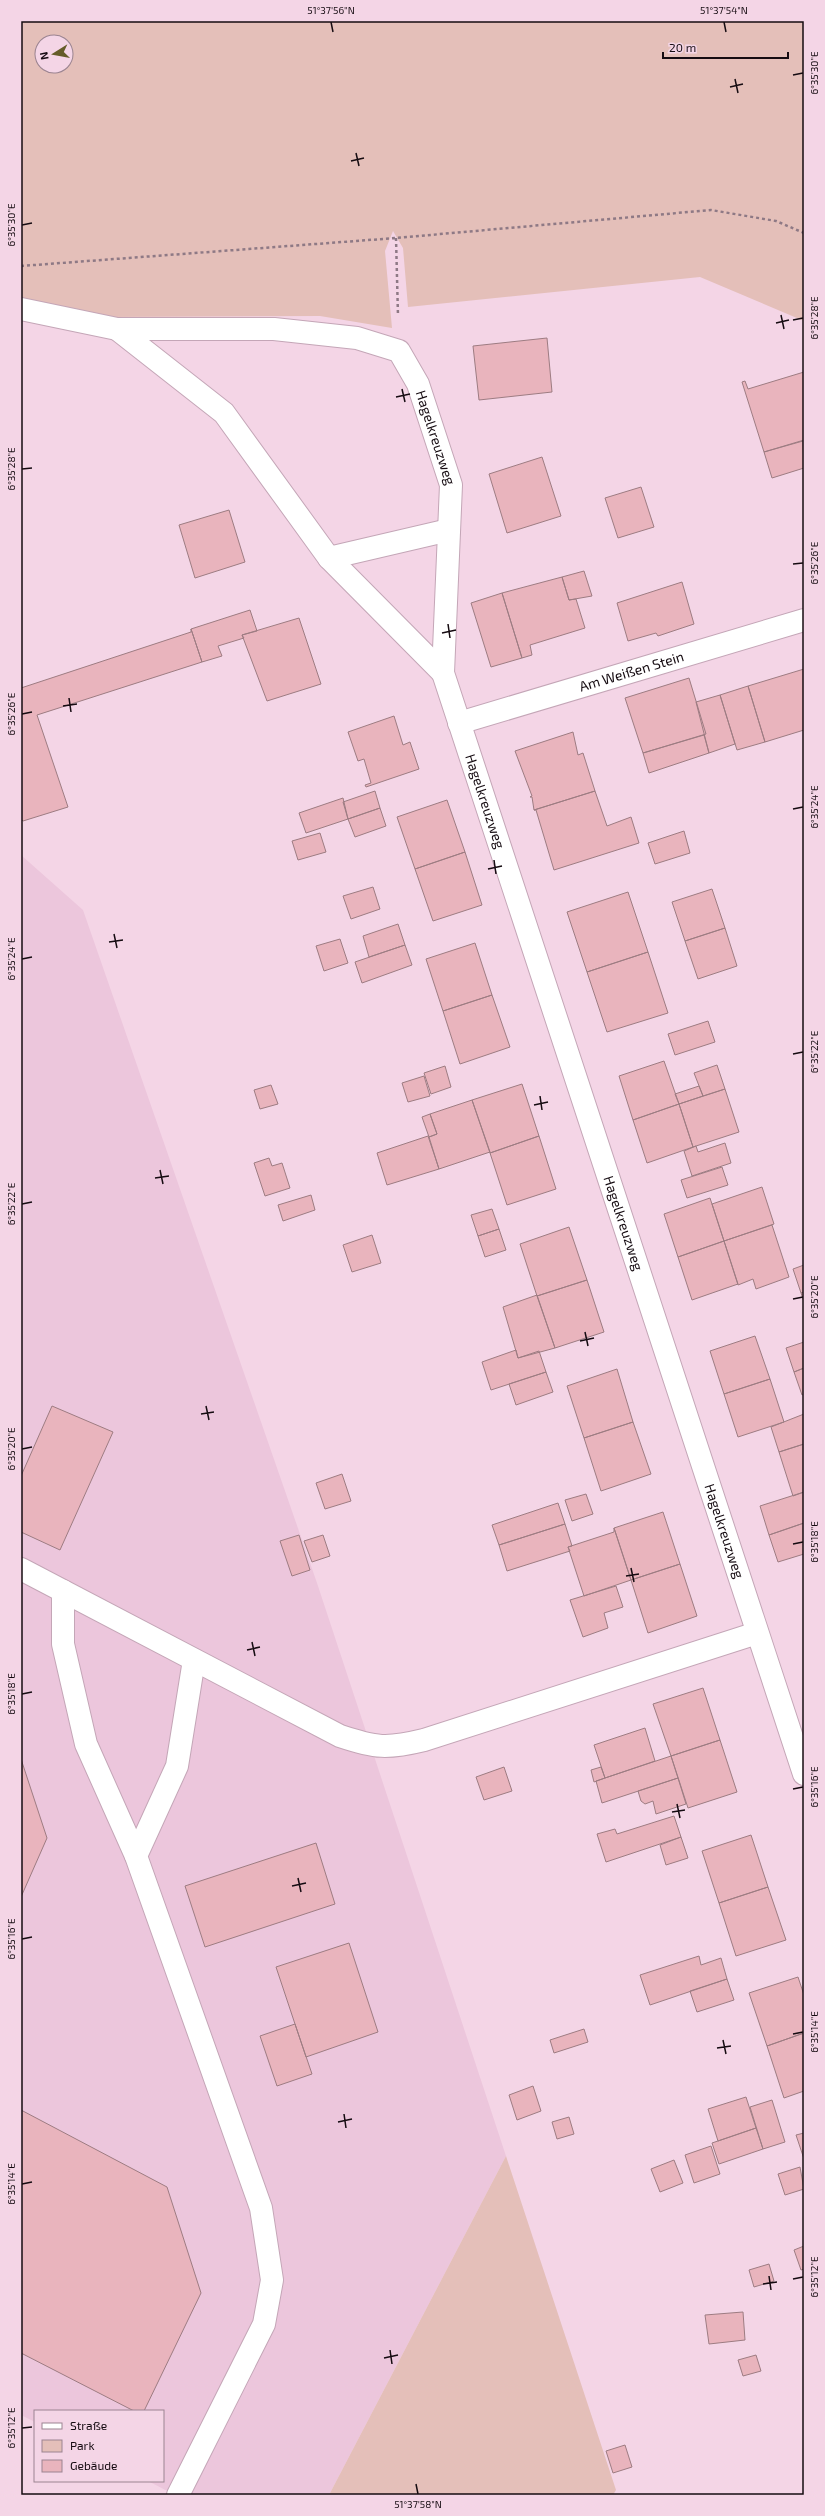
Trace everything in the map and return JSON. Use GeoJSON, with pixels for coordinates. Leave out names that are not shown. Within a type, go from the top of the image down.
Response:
{"type":"FeatureCollection","features":[{"type":"Feature","properties":{"kind":"street"},"geometry":{"type":"LineString","coordinates":[[21,309],[117,329],[274,329],[357,338],[399,351]]}},
{"type":"Feature","properties":{"kind":"street","name":"Hagelkreuzweg"},"geometry":{"type":"LineString","coordinates":[[117,329],[224,414],[329,558],[443,673]]}},
{"type":"Feature","properties":{"kind":"street","name":"Hagelkreuzweg"},"geometry":{"type":"LineString","coordinates":[[399,351],[418,384],[451,485],[443,673],[804,1774]]}},
{"type":"Feature","properties":{"kind":"street"},"geometry":{"type":"LineString","coordinates":[[329,558],[449,530]]}},
{"type":"Feature","properties":{"kind":"street","name":"Am Weißen Stein"},"geometry":{"type":"LineString","coordinates":[[459,724],[804,620]]}},
{"type":"Feature","properties":{"kind":"street"},"geometry":{"type":"LineString","coordinates":[[21,1568],[340,1736],[371,1746],[394,1747],[431,1738],[757,1633]]}},
{"type":"Feature","properties":{"kind":"street"},"geometry":{"type":"LineString","coordinates":[[64,1591],[62,1644],[86,1744],[136,1856],[261,2208],[272,2280],[264,2324],[178,2495]]}},
{"type":"Feature","properties":{"kind":"street"},"geometry":{"type":"LineString","coordinates":[[136,1856],[177,1766],[194,1660]]}},
{"type":"Feature","properties":{"kind":"path"},"geometry":{"type":"LineString","coordinates":[[21,266],[396,238],[711,210],[776,221],[804,233]]}},
{"type":"Feature","properties":{"kind":"path"},"geometry":{"type":"LineString","coordinates":[[396,238],[399,351]]}},
{"type":"Feature","properties":{"kind":"shaded area"},"geometry":{"type":"Polygon","coordinates":[[[21,855],[83,910],[317,1583],[506,2156],[329,2495],[175,2495],[150,2482],[164,2482],[164,2410],[34,2410],[34,2422],[21,2415],[21,855]]]}},
{"type":"Feature","properties":{"kind":"green space"},"geometry":{"type":"Polygon","coordinates":[[[21,21],[804,21],[804,321],[700,277],[408,307],[403,248],[393,231],[385,251],[392,328],[320,316],[105,317],[21,303],[21,21]]]}},
{"type":"Feature","properties":{"kind":"green space"},"geometry":{"type":"Polygon","coordinates":[[[506,2156],[616,2490],[613,2495],[329,2495],[506,2156]]]}},
{"type":"Feature","properties":{"kind":"building"},"geometry":{"type":"Polygon","coordinates":[[[547,338],[552,392],[479,400],[473,346],[547,338]]]}},
{"type":"Feature","properties":{"kind":"building"},"geometry":{"type":"Polygon","coordinates":[[[804,372],[804,440],[764,452],[742,382],[745,381],[748,389],[804,372]]]}},
{"type":"Feature","properties":{"kind":"building"},"geometry":{"type":"Polygon","coordinates":[[[803,441],[804,468],[772,478],[764,452],[803,441]]]}},
{"type":"Feature","properties":{"kind":"building"},"geometry":{"type":"Polygon","coordinates":[[[542,457],[561,516],[507,533],[489,474],[542,457]]]}},
{"type":"Feature","properties":{"kind":"building"},"geometry":{"type":"Polygon","coordinates":[[[641,487],[654,527],[618,538],[605,498],[641,487]]]}},
{"type":"Feature","properties":{"kind":"building"},"geometry":{"type":"Polygon","coordinates":[[[229,510],[245,562],[195,578],[179,525],[229,510]]]}},
{"type":"Feature","properties":{"kind":"building"},"geometry":{"type":"Polygon","coordinates":[[[584,571],[592,596],[569,600],[562,577],[584,571]]]}},
{"type":"Feature","properties":{"kind":"building"},"geometry":{"type":"Polygon","coordinates":[[[562,577],[569,600],[576,599],[585,628],[530,645],[532,655],[522,658],[502,593],[562,577]]]}},
{"type":"Feature","properties":{"kind":"building"},"geometry":{"type":"Polygon","coordinates":[[[682,582],[694,624],[658,636],[656,633],[628,641],[617,603],[682,582]]]}},
{"type":"Feature","properties":{"kind":"building"},"geometry":{"type":"Polygon","coordinates":[[[502,593],[522,658],[491,667],[471,603],[502,593]]]}},
{"type":"Feature","properties":{"kind":"building"},"geometry":{"type":"Polygon","coordinates":[[[250,610],[257,631],[242,635],[244,638],[218,646],[222,656],[202,662],[191,629],[250,610]]]}},
{"type":"Feature","properties":{"kind":"building"},"geometry":{"type":"Polygon","coordinates":[[[299,618],[321,684],[267,701],[242,635],[299,618]]]}},
{"type":"Feature","properties":{"kind":"building"},"geometry":{"type":"Polygon","coordinates":[[[191,629],[202,662],[37,715],[68,807],[23,821],[21,819],[21,688],[191,632],[191,629]]]}},
{"type":"Feature","properties":{"kind":"building"},"geometry":{"type":"Polygon","coordinates":[[[804,669],[804,730],[765,742],[748,686],[804,669]]]}},
{"type":"Feature","properties":{"kind":"building"},"geometry":{"type":"Polygon","coordinates":[[[689,678],[706,734],[643,753],[625,698],[689,678]]]}},
{"type":"Feature","properties":{"kind":"building"},"geometry":{"type":"Polygon","coordinates":[[[748,686],[765,742],[737,750],[720,695],[748,686]]]}},
{"type":"Feature","properties":{"kind":"building"},"geometry":{"type":"Polygon","coordinates":[[[720,695],[735,744],[709,753],[696,702],[720,695]]]}},
{"type":"Feature","properties":{"kind":"building"},"geometry":{"type":"Polygon","coordinates":[[[394,716],[403,745],[410,742],[419,769],[366,787],[365,785],[371,783],[364,759],[358,761],[348,732],[394,716]]]}},
{"type":"Feature","properties":{"kind":"building"},"geometry":{"type":"Polygon","coordinates":[[[573,732],[578,755],[583,753],[595,791],[534,810],[532,797],[530,797],[532,796],[515,751],[573,732]]]}},
{"type":"Feature","properties":{"kind":"building"},"geometry":{"type":"Polygon","coordinates":[[[704,735],[709,753],[649,773],[643,753],[704,735]]]}},
{"type":"Feature","properties":{"kind":"building"},"geometry":{"type":"Polygon","coordinates":[[[375,791],[380,808],[348,819],[343,802],[375,791]]]}},
{"type":"Feature","properties":{"kind":"building"},"geometry":{"type":"Polygon","coordinates":[[[595,791],[607,826],[631,817],[639,843],[554,870],[536,810],[534,810],[595,791]]]}},
{"type":"Feature","properties":{"kind":"building"},"geometry":{"type":"Polygon","coordinates":[[[343,798],[348,819],[306,833],[299,813],[343,798]]]}},
{"type":"Feature","properties":{"kind":"building"},"geometry":{"type":"Polygon","coordinates":[[[447,800],[465,852],[415,869],[397,817],[447,800]]]}},
{"type":"Feature","properties":{"kind":"building"},"geometry":{"type":"Polygon","coordinates":[[[380,808],[386,826],[355,837],[348,819],[380,808]]]}},
{"type":"Feature","properties":{"kind":"building"},"geometry":{"type":"Polygon","coordinates":[[[684,831],[690,853],[655,864],[648,843],[684,831]]]}},
{"type":"Feature","properties":{"kind":"building"},"geometry":{"type":"Polygon","coordinates":[[[320,833],[326,852],[298,860],[292,841],[320,833]]]}},
{"type":"Feature","properties":{"kind":"building"},"geometry":{"type":"Polygon","coordinates":[[[465,852],[482,905],[433,921],[415,869],[465,852]]]}},
{"type":"Feature","properties":{"kind":"building"},"geometry":{"type":"Polygon","coordinates":[[[373,887],[380,909],[351,919],[343,896],[373,887]]]}},
{"type":"Feature","properties":{"kind":"building"},"geometry":{"type":"Polygon","coordinates":[[[712,889],[725,928],[685,941],[672,902],[712,889]]]}},
{"type":"Feature","properties":{"kind":"building"},"geometry":{"type":"Polygon","coordinates":[[[628,892],[648,952],[587,972],[567,912],[628,892]]]}},
{"type":"Feature","properties":{"kind":"building"},"geometry":{"type":"Polygon","coordinates":[[[398,924],[405,945],[369,957],[363,936],[398,924]]]}},
{"type":"Feature","properties":{"kind":"building"},"geometry":{"type":"Polygon","coordinates":[[[725,928],[737,966],[698,979],[685,941],[725,928]]]}},
{"type":"Feature","properties":{"kind":"building"},"geometry":{"type":"Polygon","coordinates":[[[340,939],[348,963],[324,971],[316,946],[340,939]]]}},
{"type":"Feature","properties":{"kind":"building"},"geometry":{"type":"Polygon","coordinates":[[[475,943],[492,995],[443,1011],[426,959],[475,943]]]}},
{"type":"Feature","properties":{"kind":"building"},"geometry":{"type":"Polygon","coordinates":[[[405,945],[412,965],[362,983],[355,962],[405,945]]]}},
{"type":"Feature","properties":{"kind":"building"},"geometry":{"type":"Polygon","coordinates":[[[648,952],[668,1013],[607,1032],[587,972],[648,952]]]}},
{"type":"Feature","properties":{"kind":"building"},"geometry":{"type":"Polygon","coordinates":[[[492,995],[510,1047],[460,1064],[443,1011],[492,995]]]}},
{"type":"Feature","properties":{"kind":"building"},"geometry":{"type":"Polygon","coordinates":[[[708,1021],[715,1042],[675,1055],[668,1034],[708,1021]]]}},
{"type":"Feature","properties":{"kind":"building"},"geometry":{"type":"Polygon","coordinates":[[[664,1061],[679,1104],[633,1120],[619,1076],[664,1061]]]}},
{"type":"Feature","properties":{"kind":"building"},"geometry":{"type":"Polygon","coordinates":[[[717,1065],[725,1089],[703,1096],[694,1073],[717,1065]]]}},
{"type":"Feature","properties":{"kind":"building"},"geometry":{"type":"Polygon","coordinates":[[[445,1066],[451,1087],[431,1094],[424,1073],[445,1066]]]}},
{"type":"Feature","properties":{"kind":"building"},"geometry":{"type":"Polygon","coordinates":[[[424,1076],[430,1096],[408,1102],[402,1083],[424,1076]]]}},
{"type":"Feature","properties":{"kind":"building"},"geometry":{"type":"Polygon","coordinates":[[[522,1084],[539,1136],[490,1153],[472,1100],[522,1084]]]}},
{"type":"Feature","properties":{"kind":"building"},"geometry":{"type":"Polygon","coordinates":[[[271,1085],[278,1104],[260,1109],[254,1090],[271,1085]]]}},
{"type":"Feature","properties":{"kind":"building"},"geometry":{"type":"Polygon","coordinates":[[[699,1086],[703,1096],[679,1104],[675,1094],[699,1086]]]}},
{"type":"Feature","properties":{"kind":"building"},"geometry":{"type":"Polygon","coordinates":[[[725,1089],[739,1132],[693,1147],[679,1104],[725,1089]]]}},
{"type":"Feature","properties":{"kind":"building"},"geometry":{"type":"Polygon","coordinates":[[[472,1100],[490,1152],[439,1169],[429,1137],[437,1134],[430,1114],[472,1100]]]}},
{"type":"Feature","properties":{"kind":"building"},"geometry":{"type":"Polygon","coordinates":[[[679,1104],[693,1147],[647,1163],[633,1120],[679,1104]]]}},
{"type":"Feature","properties":{"kind":"building"},"geometry":{"type":"Polygon","coordinates":[[[430,1114],[437,1134],[429,1137],[422,1117],[430,1114]]]}},
{"type":"Feature","properties":{"kind":"building"},"geometry":{"type":"Polygon","coordinates":[[[428,1136],[439,1169],[387,1185],[377,1153],[428,1136]]]}},
{"type":"Feature","properties":{"kind":"building"},"geometry":{"type":"Polygon","coordinates":[[[539,1136],[556,1189],[507,1205],[490,1153],[539,1136]]]}},
{"type":"Feature","properties":{"kind":"building"},"geometry":{"type":"Polygon","coordinates":[[[725,1143],[731,1163],[692,1176],[684,1151],[696,1146],[698,1152],[725,1143]]]}},
{"type":"Feature","properties":{"kind":"building"},"geometry":{"type":"Polygon","coordinates":[[[269,1158],[272,1166],[282,1163],[290,1188],[265,1196],[254,1163],[269,1158]]]}},
{"type":"Feature","properties":{"kind":"building"},"geometry":{"type":"Polygon","coordinates":[[[722,1167],[728,1185],[687,1198],[681,1180],[722,1167]]]}},
{"type":"Feature","properties":{"kind":"building"},"geometry":{"type":"Polygon","coordinates":[[[762,1187],[774,1224],[724,1241],[712,1204],[762,1187]]]}},
{"type":"Feature","properties":{"kind":"building"},"geometry":{"type":"Polygon","coordinates":[[[311,1195],[315,1210],[283,1221],[278,1205],[311,1195]]]}},
{"type":"Feature","properties":{"kind":"building"},"geometry":{"type":"Polygon","coordinates":[[[710,1198],[724,1241],[678,1257],[664,1214],[710,1198]]]}},
{"type":"Feature","properties":{"kind":"building"},"geometry":{"type":"Polygon","coordinates":[[[492,1209],[499,1229],[478,1236],[471,1215],[492,1209]]]}},
{"type":"Feature","properties":{"kind":"building"},"geometry":{"type":"Polygon","coordinates":[[[772,1225],[789,1277],[756,1289],[753,1279],[738,1285],[724,1241],[772,1225]]]}},
{"type":"Feature","properties":{"kind":"building"},"geometry":{"type":"Polygon","coordinates":[[[569,1227],[587,1280],[537,1296],[520,1244],[569,1227]]]}},
{"type":"Feature","properties":{"kind":"building"},"geometry":{"type":"Polygon","coordinates":[[[499,1229],[506,1250],[485,1257],[478,1236],[499,1229]]]}},
{"type":"Feature","properties":{"kind":"building"},"geometry":{"type":"Polygon","coordinates":[[[372,1235],[381,1263],[352,1272],[343,1245],[372,1235]]]}},
{"type":"Feature","properties":{"kind":"building"},"geometry":{"type":"Polygon","coordinates":[[[724,1241],[738,1284],[692,1300],[678,1257],[724,1241]]]}},
{"type":"Feature","properties":{"kind":"building"},"geometry":{"type":"Polygon","coordinates":[[[804,1265],[804,1292],[801,1293],[793,1269],[804,1265]]]}},
{"type":"Feature","properties":{"kind":"building"},"geometry":{"type":"Polygon","coordinates":[[[587,1280],[604,1332],[555,1348],[537,1296],[587,1280]]]}},
{"type":"Feature","properties":{"kind":"building"},"geometry":{"type":"Polygon","coordinates":[[[804,1292],[804,1302],[801,1293],[804,1292]]]}},
{"type":"Feature","properties":{"kind":"building"},"geometry":{"type":"Polygon","coordinates":[[[537,1295],[555,1348],[518,1358],[503,1307],[537,1295]]]}},
{"type":"Feature","properties":{"kind":"building"},"geometry":{"type":"Polygon","coordinates":[[[755,1336],[770,1379],[724,1394],[710,1351],[755,1336]]]}},
{"type":"Feature","properties":{"kind":"building"},"geometry":{"type":"Polygon","coordinates":[[[804,1342],[804,1368],[794,1372],[786,1348],[804,1342]]]}},
{"type":"Feature","properties":{"kind":"building"},"geometry":{"type":"Polygon","coordinates":[[[516,1350],[518,1358],[539,1351],[546,1372],[491,1390],[482,1362],[516,1350]]]}},
{"type":"Feature","properties":{"kind":"building"},"geometry":{"type":"Polygon","coordinates":[[[804,1368],[804,1394],[802,1395],[794,1372],[804,1368]]]}},
{"type":"Feature","properties":{"kind":"building"},"geometry":{"type":"Polygon","coordinates":[[[617,1369],[633,1422],[584,1438],[567,1386],[617,1369]]]}},
{"type":"Feature","properties":{"kind":"building"},"geometry":{"type":"Polygon","coordinates":[[[546,1372],[553,1392],[516,1405],[509,1384],[546,1372]]]}},
{"type":"Feature","properties":{"kind":"building"},"geometry":{"type":"Polygon","coordinates":[[[770,1379],[784,1422],[738,1437],[724,1394],[770,1379]]]}},
{"type":"Feature","properties":{"kind":"building"},"geometry":{"type":"Polygon","coordinates":[[[52,1406],[113,1432],[60,1550],[21,1532],[21,1476],[52,1406]]]}},
{"type":"Feature","properties":{"kind":"building"},"geometry":{"type":"Polygon","coordinates":[[[804,1414],[804,1444],[779,1452],[771,1427],[804,1414]]]}},
{"type":"Feature","properties":{"kind":"building"},"geometry":{"type":"Polygon","coordinates":[[[633,1422],[651,1474],[601,1491],[584,1438],[633,1422]]]}},
{"type":"Feature","properties":{"kind":"building"},"geometry":{"type":"Polygon","coordinates":[[[804,1444],[804,1492],[793,1496],[779,1452],[804,1444]]]}},
{"type":"Feature","properties":{"kind":"building"},"geometry":{"type":"Polygon","coordinates":[[[342,1474],[351,1501],[325,1509],[316,1483],[342,1474]]]}},
{"type":"Feature","properties":{"kind":"building"},"geometry":{"type":"Polygon","coordinates":[[[804,1492],[804,1523],[769,1535],[760,1506],[804,1492]]]}},
{"type":"Feature","properties":{"kind":"building"},"geometry":{"type":"Polygon","coordinates":[[[586,1494],[593,1514],[572,1521],[565,1500],[586,1494]]]}},
{"type":"Feature","properties":{"kind":"building"},"geometry":{"type":"Polygon","coordinates":[[[558,1503],[565,1524],[499,1545],[492,1525],[558,1503]]]}},
{"type":"Feature","properties":{"kind":"building"},"geometry":{"type":"Polygon","coordinates":[[[663,1512],[680,1564],[631,1580],[614,1528],[663,1512]]]}},
{"type":"Feature","properties":{"kind":"building"},"geometry":{"type":"Polygon","coordinates":[[[804,1523],[804,1554],[778,1562],[769,1535],[804,1523]]]}},
{"type":"Feature","properties":{"kind":"building"},"geometry":{"type":"Polygon","coordinates":[[[565,1524],[572,1546],[568,1547],[570,1551],[507,1571],[499,1545],[565,1524]]]}},
{"type":"Feature","properties":{"kind":"building"},"geometry":{"type":"Polygon","coordinates":[[[614,1528],[631,1580],[584,1596],[568,1547],[614,1532],[614,1528]]]}},
{"type":"Feature","properties":{"kind":"building"},"geometry":{"type":"Polygon","coordinates":[[[299,1535],[310,1570],[292,1576],[280,1541],[299,1535]]]}},
{"type":"Feature","properties":{"kind":"building"},"geometry":{"type":"Polygon","coordinates":[[[323,1535],[330,1556],[312,1562],[304,1541],[323,1535]]]}},
{"type":"Feature","properties":{"kind":"building"},"geometry":{"type":"Polygon","coordinates":[[[680,1564],[697,1616],[648,1633],[631,1580],[680,1564]]]}},
{"type":"Feature","properties":{"kind":"building"},"geometry":{"type":"Polygon","coordinates":[[[616,1586],[623,1607],[604,1613],[608,1628],[583,1637],[570,1600],[616,1586]]]}},
{"type":"Feature","properties":{"kind":"building"},"geometry":{"type":"Polygon","coordinates":[[[703,1688],[720,1740],[671,1756],[653,1704],[703,1688]]]}},
{"type":"Feature","properties":{"kind":"building"},"geometry":{"type":"Polygon","coordinates":[[[645,1728],[655,1761],[605,1778],[594,1745],[645,1728]]]}},
{"type":"Feature","properties":{"kind":"building"},"geometry":{"type":"Polygon","coordinates":[[[720,1740],[737,1792],[688,1808],[671,1756],[720,1740]]]}},
{"type":"Feature","properties":{"kind":"building"},"geometry":{"type":"Polygon","coordinates":[[[671,1756],[678,1778],[602,1803],[596,1781],[671,1756]]]}},
{"type":"Feature","properties":{"kind":"building"},"geometry":{"type":"Polygon","coordinates":[[[21,1759],[47,1838],[21,1897],[21,1759]]]}},
{"type":"Feature","properties":{"kind":"building"},"geometry":{"type":"Polygon","coordinates":[[[504,1767],[512,1791],[484,1800],[476,1777],[504,1767]]]}},
{"type":"Feature","properties":{"kind":"building"},"geometry":{"type":"Polygon","coordinates":[[[601,1767],[605,1778],[594,1782],[591,1770],[601,1767]]]}},
{"type":"Feature","properties":{"kind":"building"},"geometry":{"type":"Polygon","coordinates":[[[678,1778],[686,1804],[656,1814],[653,1801],[645,1804],[641,1801],[638,1791],[678,1778]]]}},
{"type":"Feature","properties":{"kind":"building"},"geometry":{"type":"Polygon","coordinates":[[[674,1816],[681,1837],[606,1862],[597,1834],[615,1829],[617,1834],[674,1816]]]}},
{"type":"Feature","properties":{"kind":"building"},"geometry":{"type":"Polygon","coordinates":[[[751,1835],[768,1887],[719,1903],[702,1851],[751,1835]]]}},
{"type":"Feature","properties":{"kind":"building"},"geometry":{"type":"Polygon","coordinates":[[[681,1837],[688,1858],[666,1865],[660,1845],[681,1837]]]}},
{"type":"Feature","properties":{"kind":"building"},"geometry":{"type":"Polygon","coordinates":[[[316,1843],[335,1904],[205,1947],[185,1886],[316,1843]]]}},
{"type":"Feature","properties":{"kind":"building"},"geometry":{"type":"Polygon","coordinates":[[[768,1887],[786,1940],[736,1956],[719,1903],[768,1887]]]}},
{"type":"Feature","properties":{"kind":"building"},"geometry":{"type":"Polygon","coordinates":[[[349,1943],[378,2032],[306,2057],[276,1967],[349,1943]]]}},
{"type":"Feature","properties":{"kind":"building"},"geometry":{"type":"Polygon","coordinates":[[[699,1956],[701,1965],[721,1958],[727,1979],[650,2005],[640,1975],[699,1956]]]}},
{"type":"Feature","properties":{"kind":"building"},"geometry":{"type":"Polygon","coordinates":[[[798,1977],[804,1995],[804,2033],[767,2046],[749,1993],[798,1977]]]}},
{"type":"Feature","properties":{"kind":"building"},"geometry":{"type":"Polygon","coordinates":[[[727,1979],[734,2000],[697,2012],[690,1991],[727,1979]]]}},
{"type":"Feature","properties":{"kind":"building"},"geometry":{"type":"Polygon","coordinates":[[[295,2024],[312,2074],[277,2086],[260,2036],[295,2024]]]}},
{"type":"Feature","properties":{"kind":"building"},"geometry":{"type":"Polygon","coordinates":[[[584,2029],[588,2042],[554,2053],[550,2040],[584,2029]]]}},
{"type":"Feature","properties":{"kind":"building"},"geometry":{"type":"Polygon","coordinates":[[[804,2033],[804,2091],[784,2098],[767,2046],[804,2033]]]}},
{"type":"Feature","properties":{"kind":"building"},"geometry":{"type":"Polygon","coordinates":[[[533,2086],[541,2111],[517,2120],[509,2095],[533,2086]]]}},
{"type":"Feature","properties":{"kind":"building"},"geometry":{"type":"Polygon","coordinates":[[[746,2097],[756,2128],[718,2141],[708,2109],[746,2097]]]}},
{"type":"Feature","properties":{"kind":"building"},"geometry":{"type":"Polygon","coordinates":[[[772,2100],[785,2142],[763,2149],[750,2107],[772,2100]]]}},
{"type":"Feature","properties":{"kind":"building"},"geometry":{"type":"Polygon","coordinates":[[[21,2110],[167,2187],[201,2293],[144,2410],[132,2410],[21,2353],[21,2110]]]}},
{"type":"Feature","properties":{"kind":"building"},"geometry":{"type":"Polygon","coordinates":[[[569,2117],[574,2134],[557,2139],[552,2122],[569,2117]]]}},
{"type":"Feature","properties":{"kind":"building"},"geometry":{"type":"Polygon","coordinates":[[[756,2128],[763,2149],[719,2164],[712,2143],[756,2128]]]}},
{"type":"Feature","properties":{"kind":"building"},"geometry":{"type":"Polygon","coordinates":[[[804,2133],[804,2159],[796,2135],[804,2133]]]}},
{"type":"Feature","properties":{"kind":"building"},"geometry":{"type":"Polygon","coordinates":[[[711,2146],[720,2174],[694,2183],[685,2155],[711,2146]]]}},
{"type":"Feature","properties":{"kind":"building"},"geometry":{"type":"Polygon","coordinates":[[[674,2160],[683,2183],[660,2192],[651,2169],[674,2160]]]}},
{"type":"Feature","properties":{"kind":"building"},"geometry":{"type":"Polygon","coordinates":[[[800,2167],[804,2189],[785,2195],[778,2174],[800,2167]]]}},
{"type":"Feature","properties":{"kind":"building"},"geometry":{"type":"Polygon","coordinates":[[[804,2246],[804,2269],[801,2270],[794,2250],[804,2246]]]}},
{"type":"Feature","properties":{"kind":"building"},"geometry":{"type":"Polygon","coordinates":[[[769,2264],[774,2281],[754,2287],[749,2270],[769,2264]]]}},
{"type":"Feature","properties":{"kind":"building"},"geometry":{"type":"Polygon","coordinates":[[[743,2312],[745,2340],[709,2344],[705,2315],[743,2312]]]}},
{"type":"Feature","properties":{"kind":"building"},"geometry":{"type":"Polygon","coordinates":[[[756,2355],[761,2371],[743,2376],[738,2360],[756,2355]]]}},
{"type":"Feature","properties":{"kind":"building"},"geometry":{"type":"Polygon","coordinates":[[[625,2445],[632,2467],[613,2473],[606,2451],[625,2445]]]}}]}
